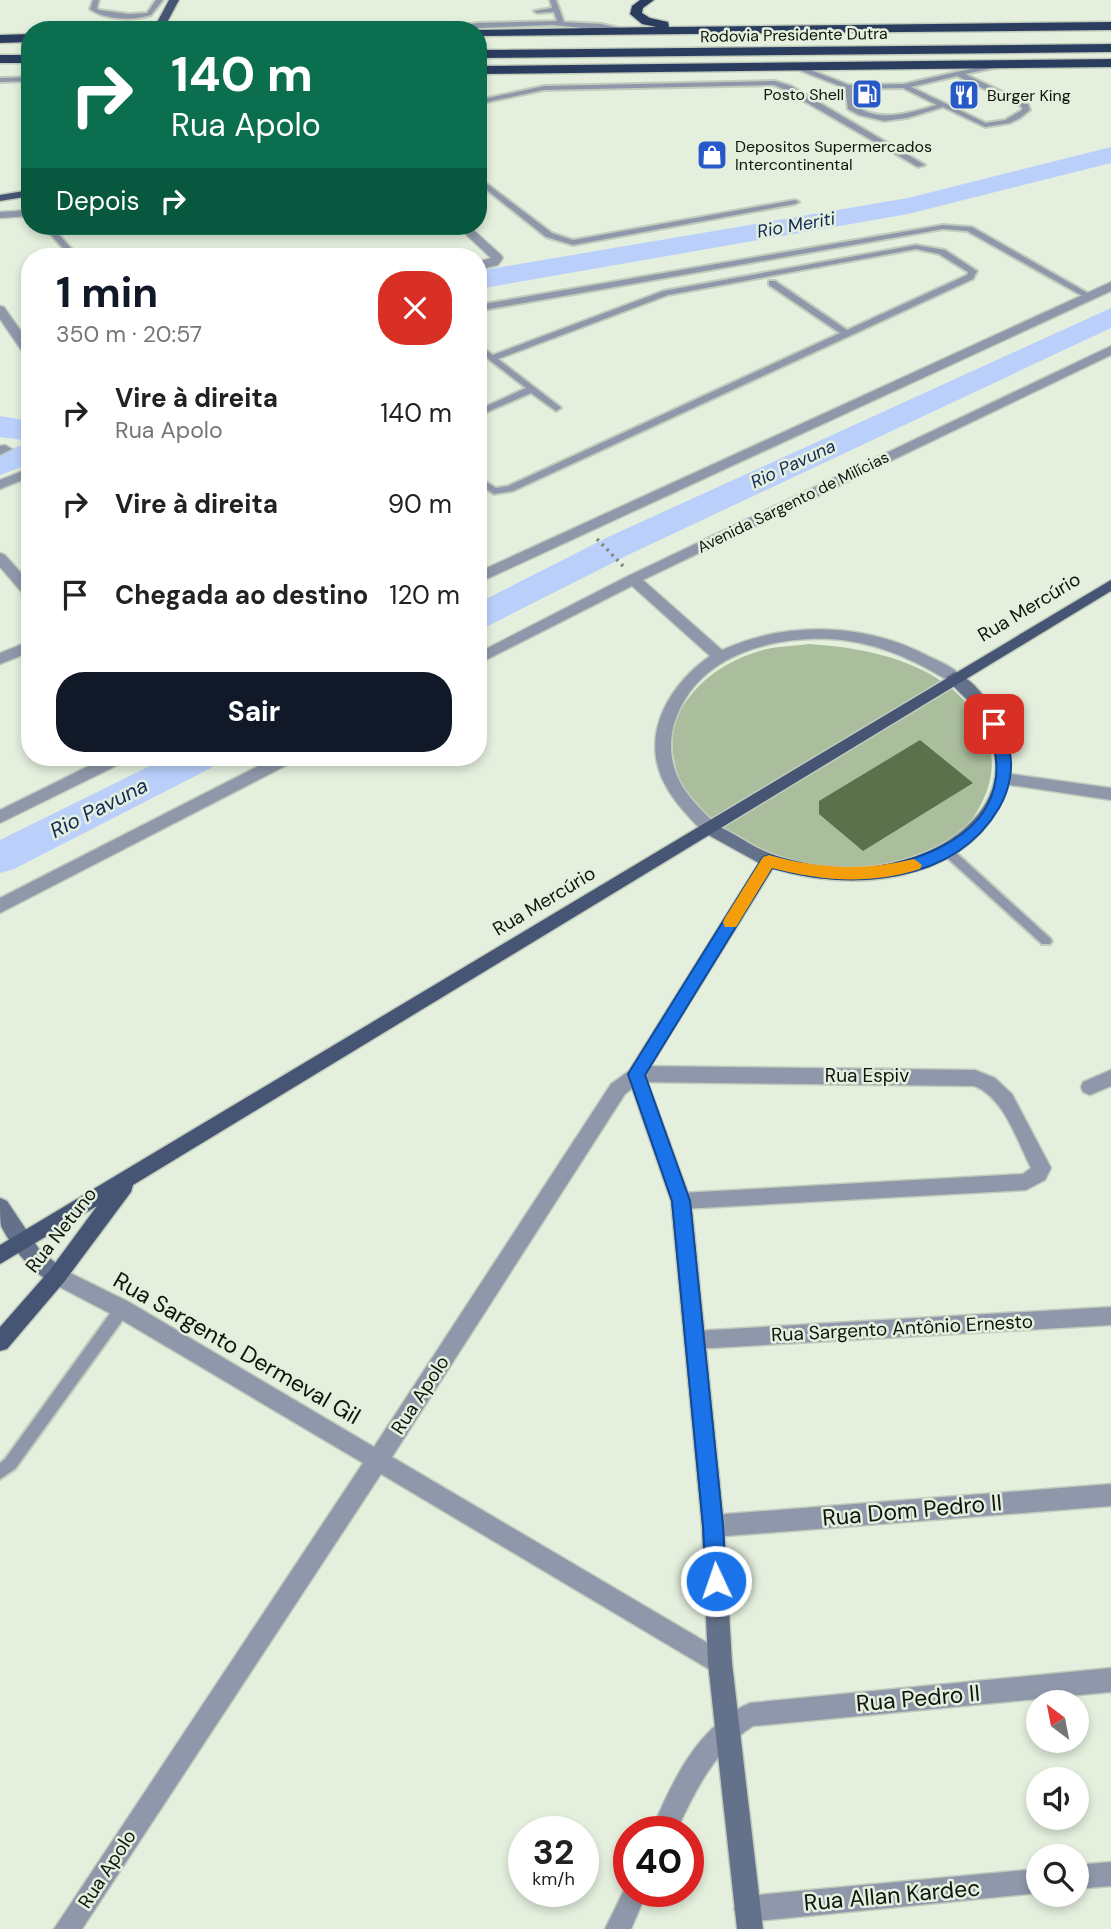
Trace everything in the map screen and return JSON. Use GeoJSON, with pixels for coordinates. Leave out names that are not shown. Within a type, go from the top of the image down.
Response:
{"type":"FeatureCollection","features":[{"type":"Feature","properties":{"kind":"highway"},"geometry":{"type":"LineString","coordinates":[[648,0],[638,6],[636,14],[653,23],[774,29]]}},
{"type":"Feature","properties":{"kind":"highway"},"geometry":{"type":"LineString","coordinates":[[487,32],[1111,26]]}},
{"type":"Feature","properties":{"kind":"highway"},"geometry":{"type":"LineString","coordinates":[[0,39],[21,35]]}},
{"type":"Feature","properties":{"kind":"highway","name":"Rodovia Presidente Dutra"},"geometry":{"type":"LineString","coordinates":[[487,44],[1111,38]]}},
{"type":"Feature","properties":{"kind":"highway"},"geometry":{"type":"LineString","coordinates":[[0,49],[21,48]]}},
{"type":"Feature","properties":{"kind":"highway","name":"Rodovia Presidente Dutra"},"geometry":{"type":"LineString","coordinates":[[487,54],[1111,48]]}},
{"type":"Feature","properties":{"kind":"highway"},"geometry":{"type":"LineString","coordinates":[[0,59],[21,59]]}},
{"type":"Feature","properties":{"kind":"highway"},"geometry":{"type":"LineString","coordinates":[[487,64],[795,67],[1111,63]]}},
{"type":"Feature","properties":{"kind":"highway"},"geometry":{"type":"LineString","coordinates":[[487,70],[743,67]]}},
{"type":"Feature","properties":{"kind":"highway"},"geometry":{"type":"LineString","coordinates":[[0,72],[21,72]]}},
{"type":"Feature","properties":{"kind":"main road"},"geometry":{"type":"LineString","coordinates":[[162,21],[174,0]]}},
{"type":"Feature","properties":{"kind":"main road"},"geometry":{"type":"LineString","coordinates":[[0,198],[21,194]]}},
{"type":"Feature","properties":{"kind":"main road","name":"Rua Mercúrio"},"geometry":{"type":"LineString","coordinates":[[0,1255],[709,828],[954,677],[1111,585]]}},
{"type":"Feature","properties":{"kind":"main road","name":"Rua Netuno"},"geometry":{"type":"LineString","coordinates":[[0,1342],[57,1276],[130,1178]]}},
{"type":"Feature","properties":{"kind":"street"},"geometry":{"type":"LineString","coordinates":[[0,215],[21,214]]}},
{"type":"Feature","properties":{"kind":"street"},"geometry":{"type":"LineString","coordinates":[[473,235],[486,248]]}},
{"type":"Feature","properties":{"kind":"street"},"geometry":{"type":"LineString","coordinates":[[487,249],[497,258],[487,264]]}},
{"type":"Feature","properties":{"kind":"street"},"geometry":{"type":"LineString","coordinates":[[487,574],[1111,286]]}},
{"type":"Feature","properties":{"kind":"street"},"geometry":{"type":"LineString","coordinates":[[0,310],[21,341]]}},
{"type":"Feature","properties":{"kind":"street","name":"Avenida Sargento de Milícias"},"geometry":{"type":"LineString","coordinates":[[487,654],[633,579],[1111,350]]}},
{"type":"Feature","properties":{"kind":"street"},"geometry":{"type":"LineString","coordinates":[[0,485],[21,475]]}},
{"type":"Feature","properties":{"kind":"street"},"geometry":{"type":"LineString","coordinates":[[0,558],[21,582]]}},
{"type":"Feature","properties":{"kind":"street"},"geometry":{"type":"LineString","coordinates":[[633,579],[720,657]]}},
{"type":"Feature","properties":{"kind":"street"},"geometry":{"type":"LineString","coordinates":[[820,634],[857,637],[892,645],[925,659],[954,677],[978,699],[994,724],[1003,751],[1003,779],[997,799],[985,819],[969,836],[947,851],[916,865],[880,873],[842,875],[805,871],[769,861],[736,846],[709,828],[681,799],[666,767],[663,735],[672,704],[692,678],[720,657],[751,644],[784,636],[820,634]]}},
{"type":"Feature","properties":{"kind":"street"},"geometry":{"type":"LineString","coordinates":[[0,659],[21,650]]}},
{"type":"Feature","properties":{"kind":"street"},"geometry":{"type":"LineString","coordinates":[[0,817],[102,766]]}},
{"type":"Feature","properties":{"kind":"street"},"geometry":{"type":"LineString","coordinates":[[0,906],[271,766]]}},
{"type":"Feature","properties":{"kind":"street"},"geometry":{"type":"LineString","coordinates":[[1003,779],[1111,794]]}},
{"type":"Feature","properties":{"kind":"street","name":"Rua Apolo"},"geometry":{"type":"LineString","coordinates":[[68,1929],[378,1460],[618,1089],[636,1074],[769,861]]}},
{"type":"Feature","properties":{"kind":"street"},"geometry":{"type":"LineString","coordinates":[[636,1074],[681,1201],[713,1526],[720,1663],[748,1919]]}},
{"type":"Feature","properties":{"kind":"street","name":"Rua Espiv"},"geometry":{"type":"LineString","coordinates":[[636,1074],[975,1078],[997,1089],[1005,1099],[1039,1159],[1041,1168],[1038,1174],[1026,1182],[681,1201]]}},
{"type":"Feature","properties":{"kind":"street"},"geometry":{"type":"LineString","coordinates":[[1090,1087],[1111,1078]]}},
{"type":"Feature","properties":{"kind":"street","name":"Rua Sargento Dermeval Gil"},"geometry":{"type":"LineString","coordinates":[[0,1207],[43,1266],[57,1276],[122,1309],[720,1663]]}},
{"type":"Feature","properties":{"kind":"street","name":"Rua Sargento Antônio Ernesto"},"geometry":{"type":"LineString","coordinates":[[694,1340],[1111,1316]]}},
{"type":"Feature","properties":{"kind":"street","name":"Rua Dom Pedro II"},"geometry":{"type":"LineString","coordinates":[[713,1526],[1111,1495]]}},
{"type":"Feature","properties":{"kind":"street","name":"Rua Pedro II"},"geometry":{"type":"LineString","coordinates":[[728,1726],[750,1715],[781,1711],[1111,1680]]}},
{"type":"Feature","properties":{"kind":"street"},"geometry":{"type":"LineString","coordinates":[[670,1816],[688,1778],[707,1749],[728,1726]]}},
{"type":"Feature","properties":{"kind":"street"},"geometry":{"type":"LineString","coordinates":[[1089,1876],[1111,1874]]}},
{"type":"Feature","properties":{"kind":"street","name":"Rua Allan Kardec"},"geometry":{"type":"LineString","coordinates":[[748,1919],[1026,1883]]}},
{"type":"Feature","properties":{"kind":"street"},"geometry":{"type":"LineString","coordinates":[[618,1929],[628,1907]]}},
{"type":"Feature","properties":{"kind":"lane"},"geometry":{"type":"LineString","coordinates":[[96,0],[93,9],[99,14],[142,16],[150,13],[160,0]]}},
{"type":"Feature","properties":{"kind":"lane"},"geometry":{"type":"LineString","coordinates":[[553,0],[561,23]]}},
{"type":"Feature","properties":{"kind":"lane"},"geometry":{"type":"LineString","coordinates":[[537,11],[556,9]]}},
{"type":"Feature","properties":{"kind":"lane"},"geometry":{"type":"LineString","coordinates":[[476,21],[494,15]]}},
{"type":"Feature","properties":{"kind":"lane"},"geometry":{"type":"LineString","coordinates":[[487,25],[561,23],[629,31]]}},
{"type":"Feature","properties":{"kind":"lane"},"geometry":{"type":"LineString","coordinates":[[795,67],[848,87],[904,86],[999,64]]}},
{"type":"Feature","properties":{"kind":"lane"},"geometry":{"type":"LineString","coordinates":[[904,86],[985,125],[996,125],[1023,114],[1026,110],[1025,106],[959,74]]}},
{"type":"Feature","properties":{"kind":"lane"},"geometry":{"type":"LineString","coordinates":[[0,80],[21,79]]}},
{"type":"Feature","properties":{"kind":"lane"},"geometry":{"type":"LineString","coordinates":[[487,100],[544,88],[775,83],[921,165]]}},
{"type":"Feature","properties":{"kind":"lane"},"geometry":{"type":"LineString","coordinates":[[848,87],[851,107],[874,119],[889,120],[943,106]]}},
{"type":"Feature","properties":{"kind":"lane"},"geometry":{"type":"LineString","coordinates":[[487,185],[549,235],[573,243],[795,202]]}},
{"type":"Feature","properties":{"kind":"lane"},"geometry":{"type":"LineString","coordinates":[[487,306],[943,226],[969,229],[1089,296]]}},
{"type":"Feature","properties":{"kind":"lane"},"geometry":{"type":"LineString","coordinates":[[55,235],[67,248]]}},
{"type":"Feature","properties":{"kind":"lane"},"geometry":{"type":"LineString","coordinates":[[487,486],[494,491],[510,489],[970,277],[973,271],[942,252],[916,247],[737,278],[652,297],[492,358]]}},
{"type":"Feature","properties":{"kind":"lane"},"geometry":{"type":"LineString","coordinates":[[772,283],[847,334]]}},
{"type":"Feature","properties":{"kind":"lane"},"geometry":{"type":"LineString","coordinates":[[487,354],[556,408]]}},
{"type":"Feature","properties":{"kind":"lane"},"geometry":{"type":"LineString","coordinates":[[487,409],[532,388]]}},
{"type":"Feature","properties":{"kind":"lane"},"geometry":{"type":"LineString","coordinates":[[947,851],[1046,941]]}},
{"type":"Feature","properties":{"kind":"lane"},"geometry":{"type":"LineString","coordinates":[[0,1472],[10,1464],[122,1309]]}},
{"type":"Feature","properties":{"kind":"path"},"geometry":{"type":"LineString","coordinates":[[603,531],[594,536],[625,566],[616,570]]}},
{"type":"Feature","properties":{"kind":"green space"},"geometry":{"type":"Polygon","coordinates":[[[809,644],[859,650],[910,664],[954,691],[971,709],[985,732],[992,767],[983,800],[971,821],[958,836],[922,855],[873,868],[838,869],[802,865],[767,856],[735,841],[708,821],[687,795],[675,764],[672,744],[676,719],[691,695],[715,672],[745,656],[772,648],[809,644]]]}},
{"type":"Feature","properties":{"kind":"building"},"geometry":{"type":"Polygon","coordinates":[[[920,740],[973,783],[863,851],[819,814],[819,801],[920,740]]]}},
{"type":"Feature","properties":{"kind":"waterway","name":"Rio Meriti"},"geometry":{"type":"LineString","coordinates":[[487,278],[908,206],[1111,155]]}},
{"type":"Feature","properties":{"kind":"waterway","name":"Rio Pavuna"},"geometry":{"type":"LineString","coordinates":[[487,612],[620,545],[1111,317]]}},
{"type":"Feature","properties":{"kind":"waterway"},"geometry":{"type":"LineString","coordinates":[[0,425],[5,429],[21,430]]}},
{"type":"Feature","properties":{"kind":"waterway","name":"Rio Meriti"},"geometry":{"type":"LineString","coordinates":[[0,465],[21,456]]}},
{"type":"Feature","properties":{"kind":"waterway","name":"Rio Pavuna"},"geometry":{"type":"LineString","coordinates":[[0,858],[182,766]]}},
{"type":"Feature","properties":{"kind":"slow traffic"},"geometry":{"type":"LineString","coordinates":[[731,922],[769,861],[805,871],[842,875],[880,873],[914,865]]}},
{"type":"Feature","properties":{"kind":"place","name":"Posto Shell"},"geometry":{"type":"Point","coordinates":[867,94]}},
{"type":"Feature","properties":{"kind":"place","name":"Burger King"},"geometry":{"type":"Point","coordinates":[964,95]}},
{"type":"Feature","properties":{"kind":"place","name":"Depositos Supermercados Intercontinental"},"geometry":{"type":"Point","coordinates":[712,155]}},
{"type":"Feature","properties":{"kind":"route"},"geometry":{"type":"LineString","coordinates":[[716,1581],[681,1201],[636,1074],[769,861],[805,871],[842,875],[880,873],[916,865],[947,851],[969,836],[985,819],[997,799],[1003,779],[1003,751],[994,724]]}}]}
